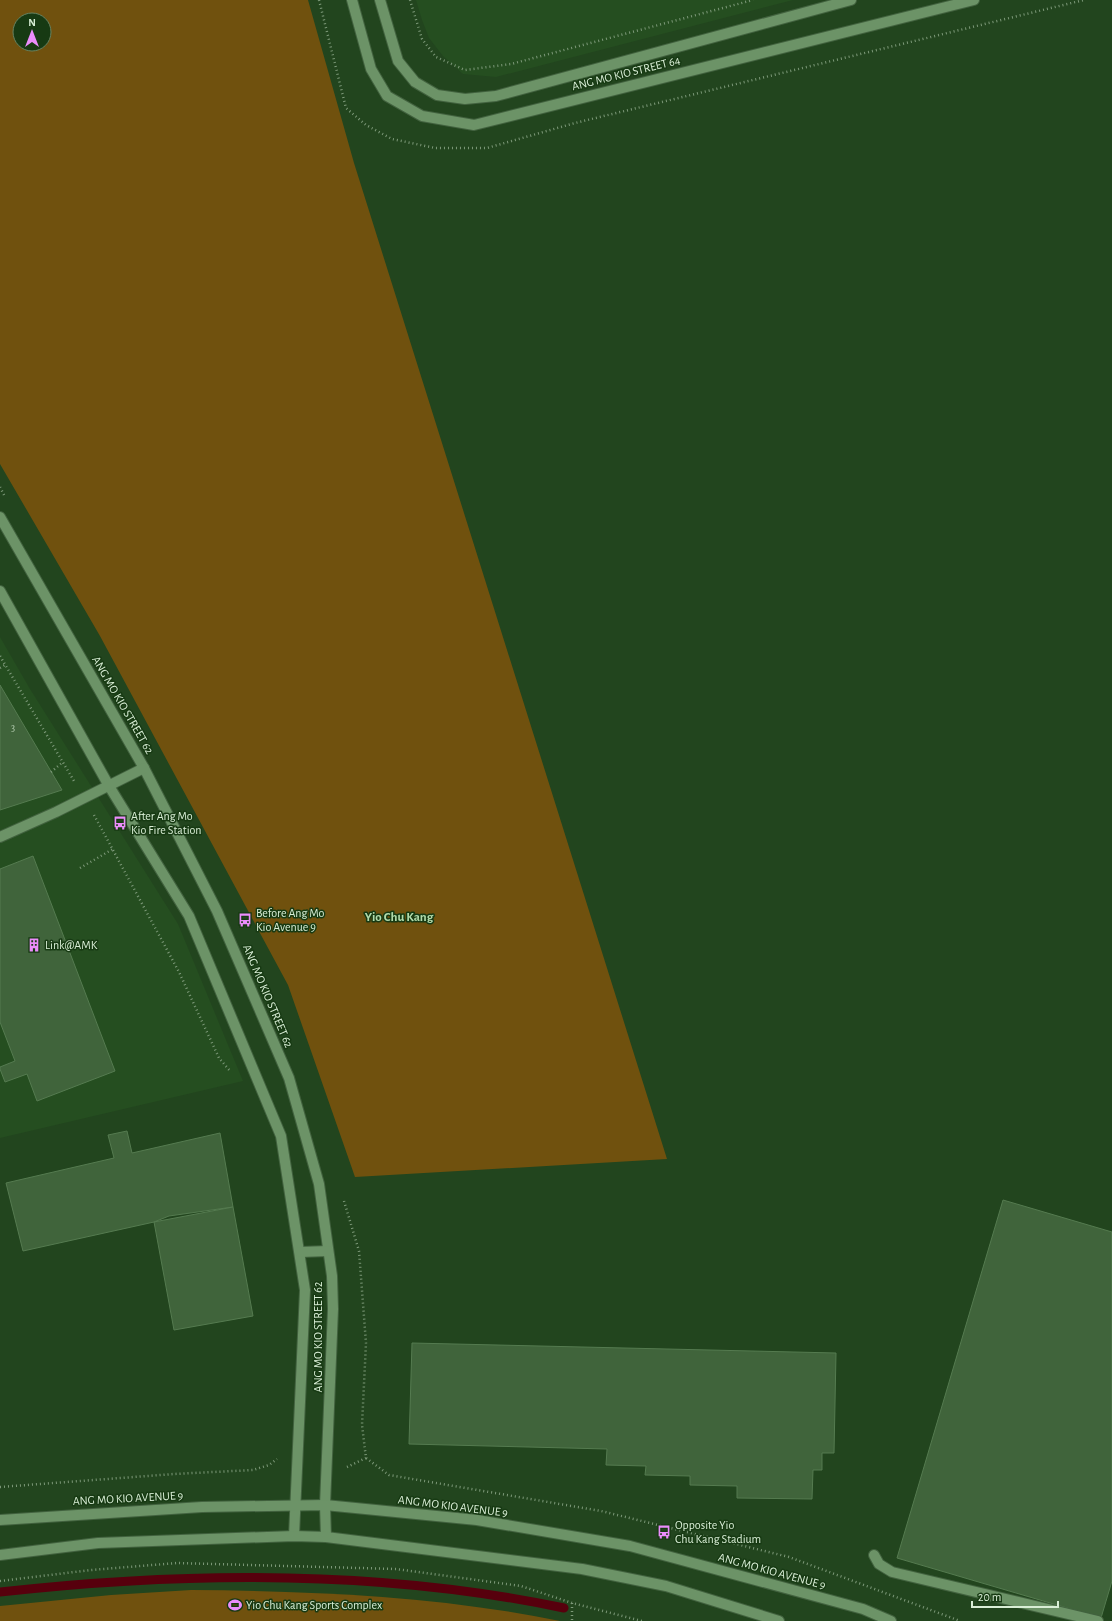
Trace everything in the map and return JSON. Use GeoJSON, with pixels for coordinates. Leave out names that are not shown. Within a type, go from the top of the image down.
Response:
{"type":"FeatureCollection","features":[{"type":"Feature","properties":{"kind":"street","name":"ANG MO KIO STREET 64"},"geometry":{"type":"LineString","coordinates":[[352,0],[370,69],[387,96],[422,116],[474,125],[974,0]]}},
{"type":"Feature","properties":{"kind":"street","name":"ANG MO KIO STREET 64"},"geometry":{"type":"LineString","coordinates":[[380,0],[398,61],[415,82],[437,95],[465,99],[496,96],[851,0]]}},
{"type":"Feature","properties":{"kind":"street","name":"ANG MO KIO STREET 62"},"geometry":{"type":"LineString","coordinates":[[0,517],[144,768],[218,911],[289,1078],[319,1184],[328,1251],[333,1309],[325,1505],[326,1537]]}},
{"type":"Feature","properties":{"kind":"street","name":"ANG MO KIO STREET 62"},"geometry":{"type":"LineString","coordinates":[[0,591],[109,786],[189,916],[282,1136],[305,1290],[294,1536]]}},
{"type":"Feature","properties":{"kind":"street"},"geometry":{"type":"LineString","coordinates":[[0,837],[85,798],[144,768]]}},
{"type":"Feature","properties":{"kind":"street"},"geometry":{"type":"LineString","coordinates":[[300,1252],[328,1251]]}},
{"type":"Feature","properties":{"kind":"street","name":"ANG MO KIO AVENUE 9"},"geometry":{"type":"LineString","coordinates":[[0,1520],[202,1507],[325,1505],[477,1520],[630,1546],[863,1609],[891,1621]]}},
{"type":"Feature","properties":{"kind":"street"},"geometry":{"type":"LineString","coordinates":[[0,1555],[98,1544],[294,1536],[326,1537],[582,1569],[666,1586],[779,1621]]}},
{"type":"Feature","properties":{"kind":"street"},"geometry":{"type":"LineString","coordinates":[[874,1555],[879,1564],[892,1572],[1098,1621]]}},
{"type":"Feature","properties":{"kind":"path"},"geometry":{"type":"LineString","coordinates":[[410,0],[422,39],[426,45],[436,57],[465,70],[511,64],[752,0]]}},
{"type":"Feature","properties":{"kind":"path"},"geometry":{"type":"LineString","coordinates":[[0,656],[85,798],[179,972],[219,1058],[233,1074]]}},
{"type":"Feature","properties":{"kind":"path"},"geometry":{"type":"LineString","coordinates":[[0,668],[5,665]]}},
{"type":"Feature","properties":{"kind":"path"},"geometry":{"type":"LineString","coordinates":[[51,772],[64,762]]}},
{"type":"Feature","properties":{"kind":"path"},"geometry":{"type":"LineString","coordinates":[[80,868],[113,849]]}},
{"type":"Feature","properties":{"kind":"path"},"geometry":{"type":"LineString","coordinates":[[343,1199],[359,1251],[366,1343],[362,1425],[366,1458],[389,1475],[601,1511],[789,1557],[960,1621]]}},
{"type":"Feature","properties":{"kind":"path"},"geometry":{"type":"LineString","coordinates":[[0,1487],[174,1474],[253,1470],[269,1465],[280,1456]]}},
{"type":"Feature","properties":{"kind":"path"},"geometry":{"type":"LineString","coordinates":[[0,1581],[91,1570],[177,1563],[388,1568],[521,1586],[572,1603],[642,1621]]}},
{"type":"Feature","properties":{"kind":"path"},"geometry":{"type":"LineString","coordinates":[[572,1603],[572,1621]]}},
{"type":"Feature","properties":{"kind":"shaded area"},"geometry":{"type":"Polygon","coordinates":[[[0,0],[308,0],[354,163],[667,1159],[355,1177],[288,985],[100,636],[0,464],[0,0]]]}},
{"type":"Feature","properties":{"kind":"shaded area"},"geometry":{"type":"Polygon","coordinates":[[[416,0],[793,0],[496,77],[463,74],[443,56],[429,38],[416,0]]]}},
{"type":"Feature","properties":{"kind":"shaded area"},"geometry":{"type":"Polygon","coordinates":[[[0,637],[30,689],[178,924],[243,1081],[0,1138],[0,637]]]}},
{"type":"Feature","properties":{"kind":"shaded area","name":"Yio Chu Kang Sports Complex"},"geometry":{"type":"Polygon","coordinates":[[[191,1590],[376,1596],[468,1606],[560,1621],[0,1621],[0,1606],[111,1595],[191,1590]]]}},
{"type":"Feature","properties":{"kind":"building"},"geometry":{"type":"Polygon","coordinates":[[[0,685],[62,790],[0,810],[0,685]]]}},
{"type":"Feature","properties":{"kind":"building","name":"Link@AMK"},"geometry":{"type":"Polygon","coordinates":[[[33,856],[115,1071],[37,1101],[27,1074],[5,1082],[0,1069],[0,1067],[15,1061],[0,1022],[0,869],[33,856]]]}},
{"type":"Feature","properties":{"kind":"building"},"geometry":{"type":"Polygon","coordinates":[[[127,1131],[132,1153],[220,1133],[233,1207],[169,1216],[154,1222],[23,1251],[6,1183],[114,1158],[108,1135],[127,1131]]]}},
{"type":"Feature","properties":{"kind":"building"},"geometry":{"type":"Polygon","coordinates":[[[1003,1200],[1112,1232],[1112,1581],[1101,1618],[897,1558],[1003,1200]]]}},
{"type":"Feature","properties":{"kind":"building"},"geometry":{"type":"Polygon","coordinates":[[[233,1207],[253,1316],[174,1330],[154,1222],[233,1207]]]}},
{"type":"Feature","properties":{"kind":"building"},"geometry":{"type":"Polygon","coordinates":[[[412,1343],[836,1353],[834,1453],[822,1453],[822,1470],[813,1470],[812,1499],[737,1498],[737,1486],[690,1485],[690,1476],[645,1475],[646,1466],[606,1465],[607,1449],[409,1444],[412,1343]]]}},
{"type":"Feature","properties":{"kind":"waterway"},"geometry":{"type":"LineString","coordinates":[[0,1592],[141,1580],[212,1578],[354,1580],[424,1586],[494,1595],[564,1608]]}},
{"type":"Feature","properties":{"kind":"place","name":"After Ang Mo Kio Fire Station"},"geometry":{"type":"Point","coordinates":[120,823]}},
{"type":"Feature","properties":{"kind":"place","name":"Before Ang Mo Kio Avenue 9"},"geometry":{"type":"Point","coordinates":[245,920]}},
{"type":"Feature","properties":{"kind":"place","name":"Link@AMK"},"geometry":{"type":"Point","coordinates":[34,945]}},
{"type":"Feature","properties":{"kind":"place","name":"Opposite Yio Chu Kang Stadium"},"geometry":{"type":"Point","coordinates":[664,1532]}},
{"type":"Feature","properties":{"kind":"place","name":"Yio Chu Kang Sports Complex"},"geometry":{"type":"Point","coordinates":[235,1605]}},
{"type":"Feature","properties":{"kind":"district","name":"Yio Chu Kang"},"geometry":{"type":"Point","coordinates":[399,917]}}]}
